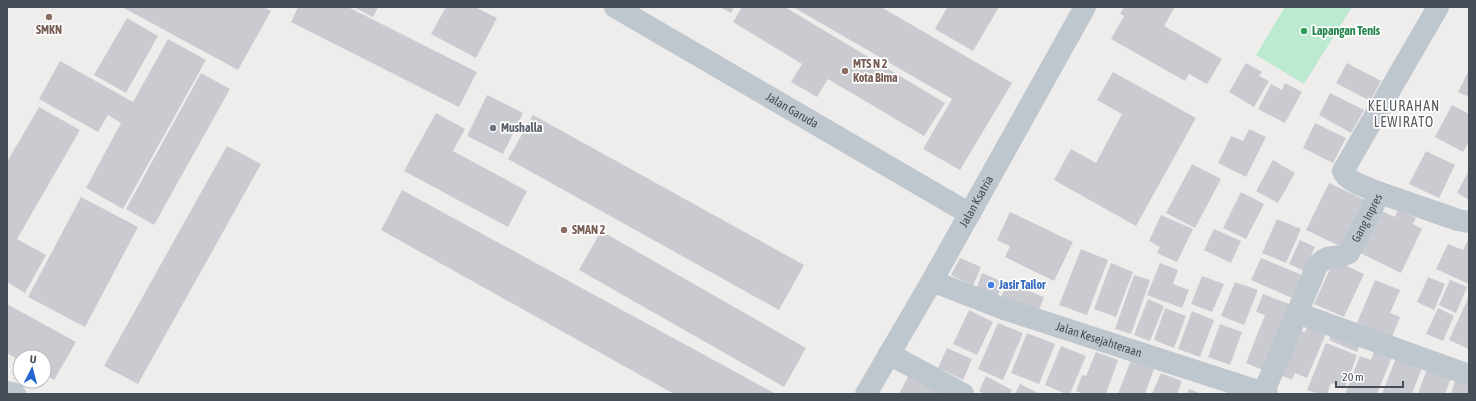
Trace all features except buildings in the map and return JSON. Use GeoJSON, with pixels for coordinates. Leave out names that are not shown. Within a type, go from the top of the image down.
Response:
{"type":"FeatureCollection","features":[{"type":"Feature","properties":{"kind":"street","name":"Jalan Garuda"},"geometry":{"type":"LineString","coordinates":[[615,7],[970,214]]}},
{"type":"Feature","properties":{"kind":"street","name":"Jalan Ksatria"},"geometry":{"type":"LineString","coordinates":[[866,394],[970,214],[1085,7]]}},
{"type":"Feature","properties":{"kind":"street","name":"Gang Inpres"},"geometry":{"type":"LineString","coordinates":[[1264,394],[1317,266],[1327,257],[1345,255],[1349,253],[1380,194],[1352,180],[1342,171],[1438,7]]}},
{"type":"Feature","properties":{"kind":"street"},"geometry":{"type":"LineString","coordinates":[[1380,194],[1458,220],[1469,222]]}},
{"type":"Feature","properties":{"kind":"street","name":"Jalan Kesejahteraan"},"geometry":{"type":"LineString","coordinates":[[932,281],[1004,309],[1264,394]]}},
{"type":"Feature","properties":{"kind":"street"},"geometry":{"type":"LineString","coordinates":[[1297,313],[1469,375]]}},
{"type":"Feature","properties":{"kind":"street"},"geometry":{"type":"LineString","coordinates":[[889,354],[963,394]]}},
{"type":"Feature","properties":{"kind":"street"},"geometry":{"type":"LineString","coordinates":[[7,392],[14,394]]}},
{"type":"Feature","properties":{"kind":"green space","name":"Lapangan Tenis"},"geometry":{"type":"Polygon","coordinates":[[[1285,7],[1352,7],[1304,84],[1256,55],[1285,7]]]}},
{"type":"Feature","properties":{"kind":"place","name":"SMKN"},"geometry":{"type":"Point","coordinates":[49,17]}},
{"type":"Feature","properties":{"kind":"place","name":"Lapangan Tenis"},"geometry":{"type":"Point","coordinates":[1304,31]}},
{"type":"Feature","properties":{"kind":"place","name":"MTS N 2 Kota Bima"},"geometry":{"type":"Point","coordinates":[845,71]}},
{"type":"Feature","properties":{"kind":"place","name":"Mushalla"},"geometry":{"type":"Point","coordinates":[493,128]}},
{"type":"Feature","properties":{"kind":"place","name":"SMAN 2"},"geometry":{"type":"Point","coordinates":[564,230]}},
{"type":"Feature","properties":{"kind":"place","name":"Jasir Tailor"},"geometry":{"type":"Point","coordinates":[991,285]}},
{"type":"Feature","properties":{"kind":"district","name":"KELURAHAN LEWIRATO"},"geometry":{"type":"Point","coordinates":[1404,114]}}]}
